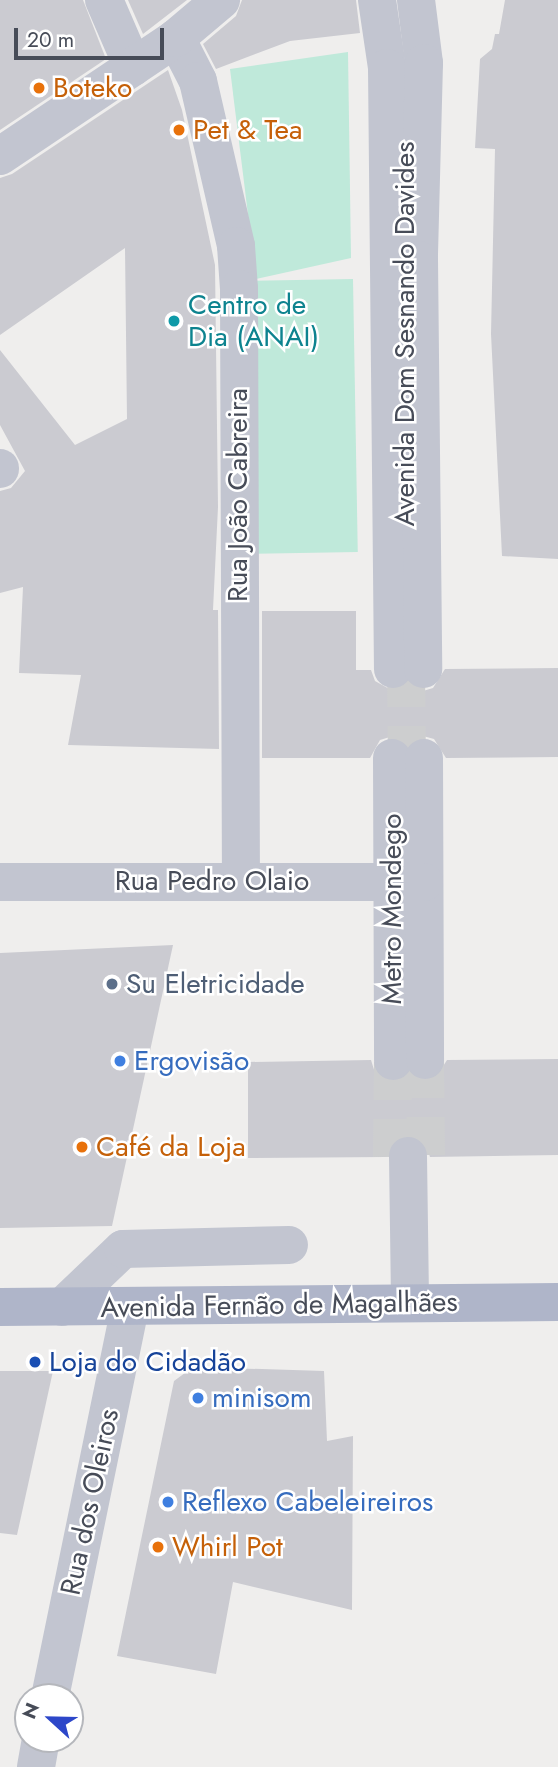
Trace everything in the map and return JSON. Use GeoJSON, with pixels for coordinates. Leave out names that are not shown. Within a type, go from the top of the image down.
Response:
{"type":"FeatureCollection","features":[{"type":"Feature","properties":{"kind":"main road","name":"Avenida Fernão de Magalhães"},"geometry":{"type":"LineString","coordinates":[[0,1307],[558,1302]]}},
{"type":"Feature","properties":{"kind":"street"},"geometry":{"type":"LineString","coordinates":[[104,0],[133,67]]}},
{"type":"Feature","properties":{"kind":"street"},"geometry":{"type":"LineString","coordinates":[[0,156],[176,38],[221,0]]}},
{"type":"Feature","properties":{"kind":"street"},"geometry":{"type":"LineString","coordinates":[[377,0],[387,68],[407,669]]}},
{"type":"Feature","properties":{"kind":"street","name":"Avenida Dom Sesnando Davides"},"geometry":{"type":"LineString","coordinates":[[396,0],[405,66],[407,669]]}},
{"type":"Feature","properties":{"kind":"street"},"geometry":{"type":"LineString","coordinates":[[407,669],[424,64],[416,0]]}},
{"type":"Feature","properties":{"kind":"street","name":"Rua João Cabreira"},"geometry":{"type":"LineString","coordinates":[[176,38],[198,81],[236,247],[239,289],[241,879]]}},
{"type":"Feature","properties":{"kind":"street","name":"Metro Mondego"},"geometry":{"type":"LineString","coordinates":[[408,758],[409,1060]]}},
{"type":"Feature","properties":{"kind":"street","name":"Rua Pedro Olaio"},"geometry":{"type":"LineString","coordinates":[[0,882],[241,879],[408,882]]}},
{"type":"Feature","properties":{"kind":"street"},"geometry":{"type":"LineString","coordinates":[[409,1157],[410,1303]]}},
{"type":"Feature","properties":{"kind":"street"},"geometry":{"type":"LineString","coordinates":[[62,1307],[123,1249],[289,1245]]}},
{"type":"Feature","properties":{"kind":"street","name":"Rua dos Oleiros"},"geometry":{"type":"LineString","coordinates":[[53,1683],[130,1306]]}},
{"type":"Feature","properties":{"kind":"green space"},"geometry":{"type":"Polygon","coordinates":[[[348,52],[351,258],[256,279],[230,69],[348,52]]]}},
{"type":"Feature","properties":{"kind":"green space"},"geometry":{"type":"Polygon","coordinates":[[[353,279],[358,552],[256,554],[251,281],[353,279]]]}},
{"type":"Feature","properties":{"kind":"building"},"geometry":{"type":"Polygon","coordinates":[[[0,0],[83,0],[106,59],[0,130],[0,0]]]}},
{"type":"Feature","properties":{"kind":"building"},"geometry":{"type":"Polygon","coordinates":[[[128,0],[187,0],[143,34],[128,0]]]}},
{"type":"Feature","properties":{"kind":"building"},"geometry":{"type":"Polygon","coordinates":[[[242,0],[356,0],[360,33],[290,41],[216,69],[203,44],[236,16],[242,0]]]}},
{"type":"Feature","properties":{"kind":"building"},"geometry":{"type":"Polygon","coordinates":[[[505,0],[558,0],[558,559],[502,556],[491,334],[495,149],[475,148],[480,59],[492,49],[495,34],[499,34],[505,0]]]}},
{"type":"Feature","properties":{"kind":"building"},"geometry":{"type":"Polygon","coordinates":[[[168,70],[182,110],[215,265],[218,507],[213,610],[218,610],[219,749],[68,745],[81,675],[19,673],[23,587],[0,593],[0,491],[11,488],[25,471],[0,425],[0,350],[75,445],[127,419],[125,248],[0,335],[0,178],[12,174],[168,70]]]}},
{"type":"Feature","properties":{"kind":"building"},"geometry":{"type":"Polygon","coordinates":[[[262,611],[356,611],[356,670],[371,670],[375,681],[393,691],[408,684],[423,691],[433,688],[445,669],[558,668],[558,757],[446,758],[434,739],[423,736],[408,744],[393,736],[380,740],[370,758],[262,758],[262,611]]]}},
{"type":"Feature","properties":{"kind":"building"},"geometry":{"type":"Polygon","coordinates":[[[173,945],[112,1226],[0,1228],[0,953],[173,945]]]}},
{"type":"Feature","properties":{"kind":"building"},"geometry":{"type":"Polygon","coordinates":[[[558,1059],[558,1155],[430,1157],[426,1144],[408,1134],[396,1138],[386,1157],[248,1158],[248,1062],[371,1060],[375,1073],[392,1083],[410,1074],[424,1082],[435,1079],[447,1060],[558,1059]]]}},
{"type":"Feature","properties":{"kind":"building"},"geometry":{"type":"Polygon","coordinates":[[[193,1367],[324,1371],[327,1441],[353,1436],[352,1610],[233,1582],[216,1674],[117,1656],[174,1381],[193,1367]]]}},
{"type":"Feature","properties":{"kind":"building"},"geometry":{"type":"Polygon","coordinates":[[[0,1371],[53,1371],[17,1535],[0,1533],[0,1371]]]}},
{"type":"Feature","properties":{"kind":"tunnel"},"geometry":{"type":"LineString","coordinates":[[406,669],[407,758]]}},
{"type":"Feature","properties":{"kind":"tunnel"},"geometry":{"type":"LineString","coordinates":[[425,1060],[426,1157]]}},
{"type":"Feature","properties":{"kind":"tunnel"},"geometry":{"type":"LineString","coordinates":[[392,1157],[393,1061]]}},
{"type":"Feature","properties":{"kind":"place","name":"Boteko"},"geometry":{"type":"Point","coordinates":[39,88]}},
{"type":"Feature","properties":{"kind":"place","name":"Pet & Tea"},"geometry":{"type":"Point","coordinates":[179,130]}},
{"type":"Feature","properties":{"kind":"place","name":"Centro de Dia (ANAI)"},"geometry":{"type":"Point","coordinates":[174,321]}},
{"type":"Feature","properties":{"kind":"place","name":"Su Eletricidade"},"geometry":{"type":"Point","coordinates":[112,984]}},
{"type":"Feature","properties":{"kind":"place","name":"Ergovisão"},"geometry":{"type":"Point","coordinates":[120,1061]}},
{"type":"Feature","properties":{"kind":"place","name":"Café da Loja"},"geometry":{"type":"Point","coordinates":[82,1147]}},
{"type":"Feature","properties":{"kind":"place","name":"Loja do Cidadão"},"geometry":{"type":"Point","coordinates":[35,1362]}},
{"type":"Feature","properties":{"kind":"place","name":"minisom"},"geometry":{"type":"Point","coordinates":[198,1398]}},
{"type":"Feature","properties":{"kind":"place","name":"Reflexo Cabeleireiros"},"geometry":{"type":"Point","coordinates":[168,1502]}},
{"type":"Feature","properties":{"kind":"place","name":"Whirl Pot"},"geometry":{"type":"Point","coordinates":[158,1547]}}]}
